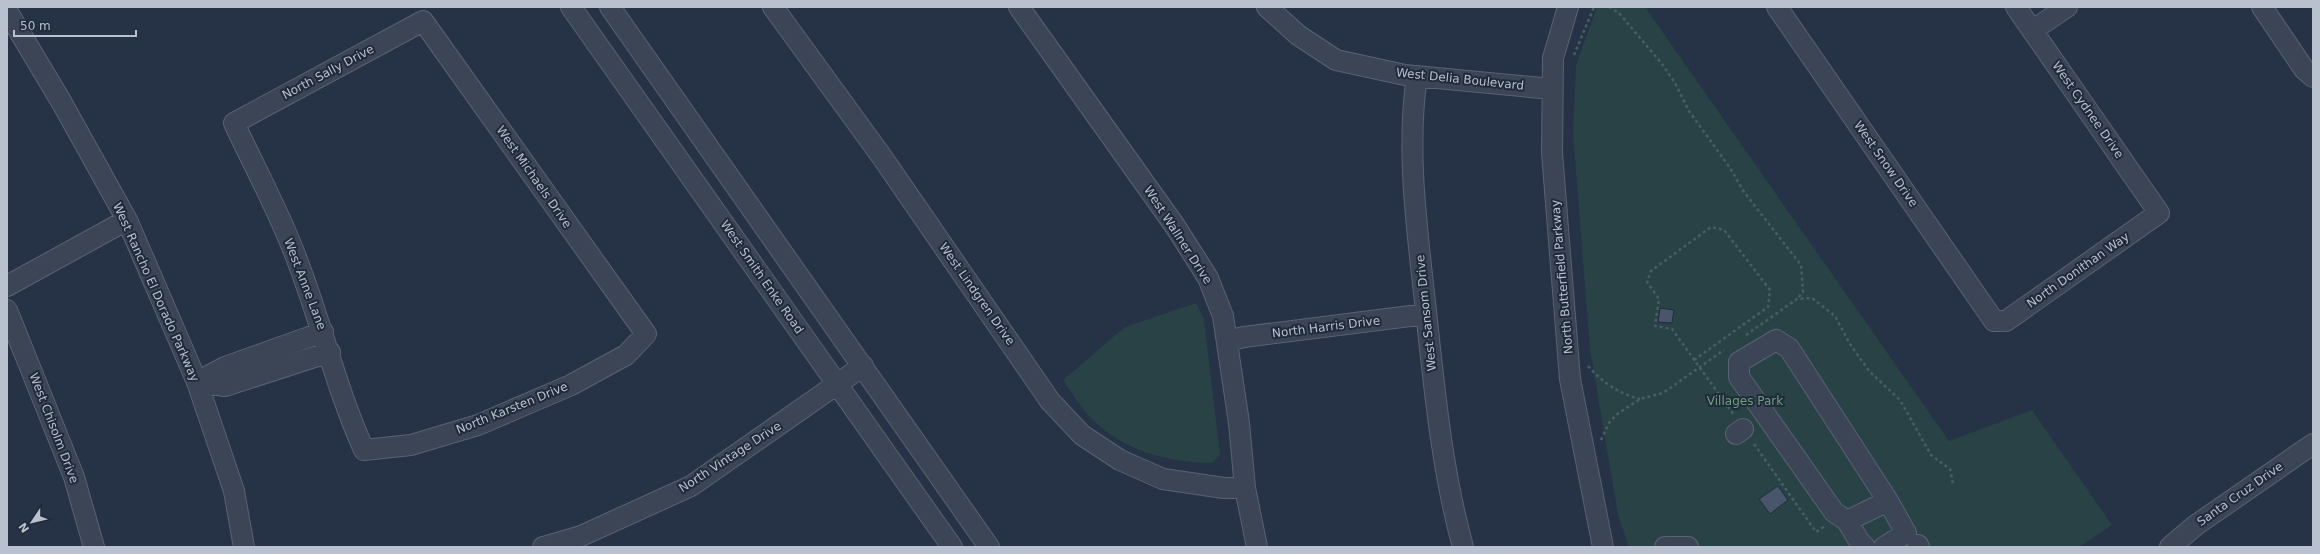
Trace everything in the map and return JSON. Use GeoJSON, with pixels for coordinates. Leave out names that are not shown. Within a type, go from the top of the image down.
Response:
{"type":"FeatureCollection","features":[{"type":"Feature","properties":{"kind":"street","name":"West Smith Enke Road"},"geometry":{"type":"LineString","coordinates":[[571,7],[952,547]]}},
{"type":"Feature","properties":{"kind":"street"},"geometry":{"type":"LineString","coordinates":[[610,7],[989,547]]}},
{"type":"Feature","properties":{"kind":"street","name":"West Lindgren Drive"},"geometry":{"type":"LineString","coordinates":[[773,7],[903,188],[1050,401],[1082,435],[1120,460],[1163,479],[1224,488],[1245,488]]}},
{"type":"Feature","properties":{"kind":"street","name":"West Wallner Drive"},"geometry":{"type":"LineString","coordinates":[[1019,7],[1175,226],[1208,278],[1223,316],[1239,423],[1245,488],[1257,547]]}},
{"type":"Feature","properties":{"kind":"street","name":"West Delia Boulevard"},"geometry":{"type":"LineString","coordinates":[[1266,7],[1298,35],[1336,60],[1417,76],[1552,89]]}},
{"type":"Feature","properties":{"kind":"street","name":"North Butterfield Parkway"},"geometry":{"type":"LineString","coordinates":[[1568,7],[1552,58],[1552,153],[1570,379],[1604,547]]}},
{"type":"Feature","properties":{"kind":"street","name":"West Snow Drive"},"geometry":{"type":"LineString","coordinates":[[1777,7],[1994,321]]}},
{"type":"Feature","properties":{"kind":"street","name":"West Cydnee Drive"},"geometry":{"type":"LineString","coordinates":[[2016,7],[2160,213]]}},
{"type":"Feature","properties":{"kind":"street"},"geometry":{"type":"LineString","coordinates":[[2033,30],[2067,7]]}},
{"type":"Feature","properties":{"kind":"street"},"geometry":{"type":"LineString","coordinates":[[2262,7],[2304,69],[2313,77]]}},
{"type":"Feature","properties":{"kind":"street","name":"West Rancho El Dorado Parkway"},"geometry":{"type":"LineString","coordinates":[[7,11],[20,30],[127,220],[197,382],[234,491],[244,547]]}},
{"type":"Feature","properties":{"kind":"street","name":"North Sally Drive"},"geometry":{"type":"LineString","coordinates":[[234,123],[423,21]]}},
{"type":"Feature","properties":{"kind":"street","name":"West Michaels Drive"},"geometry":{"type":"LineString","coordinates":[[423,21],[646,334]]}},
{"type":"Feature","properties":{"kind":"street","name":"West Sansom Drive"},"geometry":{"type":"LineString","coordinates":[[1417,76],[1413,157],[1416,218],[1440,438],[1454,514],[1463,547]]}},
{"type":"Feature","properties":{"kind":"street","name":"West Anne Lane"},"geometry":{"type":"LineString","coordinates":[[234,123],[294,251],[330,352],[350,418],[364,450]]}},
{"type":"Feature","properties":{"kind":"street","name":"North Donithan Way"},"geometry":{"type":"LineString","coordinates":[[1994,321],[2006,321],[2160,213]]}},
{"type":"Feature","properties":{"kind":"street"},"geometry":{"type":"LineString","coordinates":[[7,286],[127,220]]}},
{"type":"Feature","properties":{"kind":"street","name":"West Chisolm Drive"},"geometry":{"type":"LineString","coordinates":[[7,310],[74,477],[94,547]]}},
{"type":"Feature","properties":{"kind":"street","name":"North Harris Drive"},"geometry":{"type":"LineString","coordinates":[[1227,341],[1244,337],[1426,314]]}},
{"type":"Feature","properties":{"kind":"street"},"geometry":{"type":"LineString","coordinates":[[197,382],[225,367],[323,332]]}},
{"type":"Feature","properties":{"kind":"street","name":"North Karsten Drive"},"geometry":{"type":"LineString","coordinates":[[364,450],[411,445],[478,425],[584,378],[626,355],[646,334]]}},
{"type":"Feature","properties":{"kind":"street"},"geometry":{"type":"LineString","coordinates":[[1857,545],[1847,521],[1834,512],[1739,377],[1739,362],[1776,340],[1789,348],[1888,501],[1906,533],[1884,547]]}},
{"type":"Feature","properties":{"kind":"street"},"geometry":{"type":"LineString","coordinates":[[197,382],[225,386],[330,352]]}},
{"type":"Feature","properties":{"kind":"street","name":"North Vintage Drive"},"geometry":{"type":"LineString","coordinates":[[543,547],[583,542],[691,486],[863,366]]}},
{"type":"Feature","properties":{"kind":"street","name":"Santa Cruz Drive"},"geometry":{"type":"LineString","coordinates":[[2170,547],[2196,525],[2313,444]]}},
{"type":"Feature","properties":{"kind":"street"},"geometry":{"type":"LineString","coordinates":[[1847,521],[1888,501]]}},
{"type":"Feature","properties":{"kind":"street"},"geometry":{"type":"LineString","coordinates":[[1665,547],[1688,547]]}},
{"type":"Feature","properties":{"kind":"path"},"geometry":{"type":"LineString","coordinates":[[1573,58],[1594,7]]}},
{"type":"Feature","properties":{"kind":"path"},"geometry":{"type":"LineString","coordinates":[[1609,7],[1619,13],[1662,64],[1675,83],[1689,112],[1730,168],[1744,192],[1801,265],[1802,292],[1797,299]]}},
{"type":"Feature","properties":{"kind":"path"},"geometry":{"type":"LineString","coordinates":[[1694,360],[1768,307],[1770,290],[1724,230],[1712,227],[1651,271],[1647,282],[1659,299],[1655,326],[1672,329],[1740,431],[1816,532],[1827,525]]}},
{"type":"Feature","properties":{"kind":"path"},"geometry":{"type":"LineString","coordinates":[[1587,359],[1588,366],[1596,376],[1626,396],[1640,399],[1616,415],[1608,423],[1601,441]]}},
{"type":"Feature","properties":{"kind":"green space","name":"Villages Park"},"geometry":{"type":"Polygon","coordinates":[[[1597,7],[1645,7],[1949,441],[2032,410],[2112,525],[2079,547],[1629,547],[1618,515],[1590,349],[1573,133],[1576,65],[1597,7]]]}},
{"type":"Feature","properties":{"kind":"green space"},"geometry":{"type":"Polygon","coordinates":[[[1196,303],[1204,319],[1220,455],[1212,463],[1162,457],[1131,446],[1103,429],[1090,417],[1079,404],[1063,380],[1125,327],[1196,303]]]}},
{"type":"Feature","properties":{"kind":"building"},"geometry":{"type":"Polygon","coordinates":[[[1660,308],[1674,310],[1672,323],[1658,322],[1660,308]]]}},
{"type":"Feature","properties":{"kind":"building"},"geometry":{"type":"Polygon","coordinates":[[[1778,486],[1788,500],[1770,514],[1759,499],[1778,486]]]}}]}
